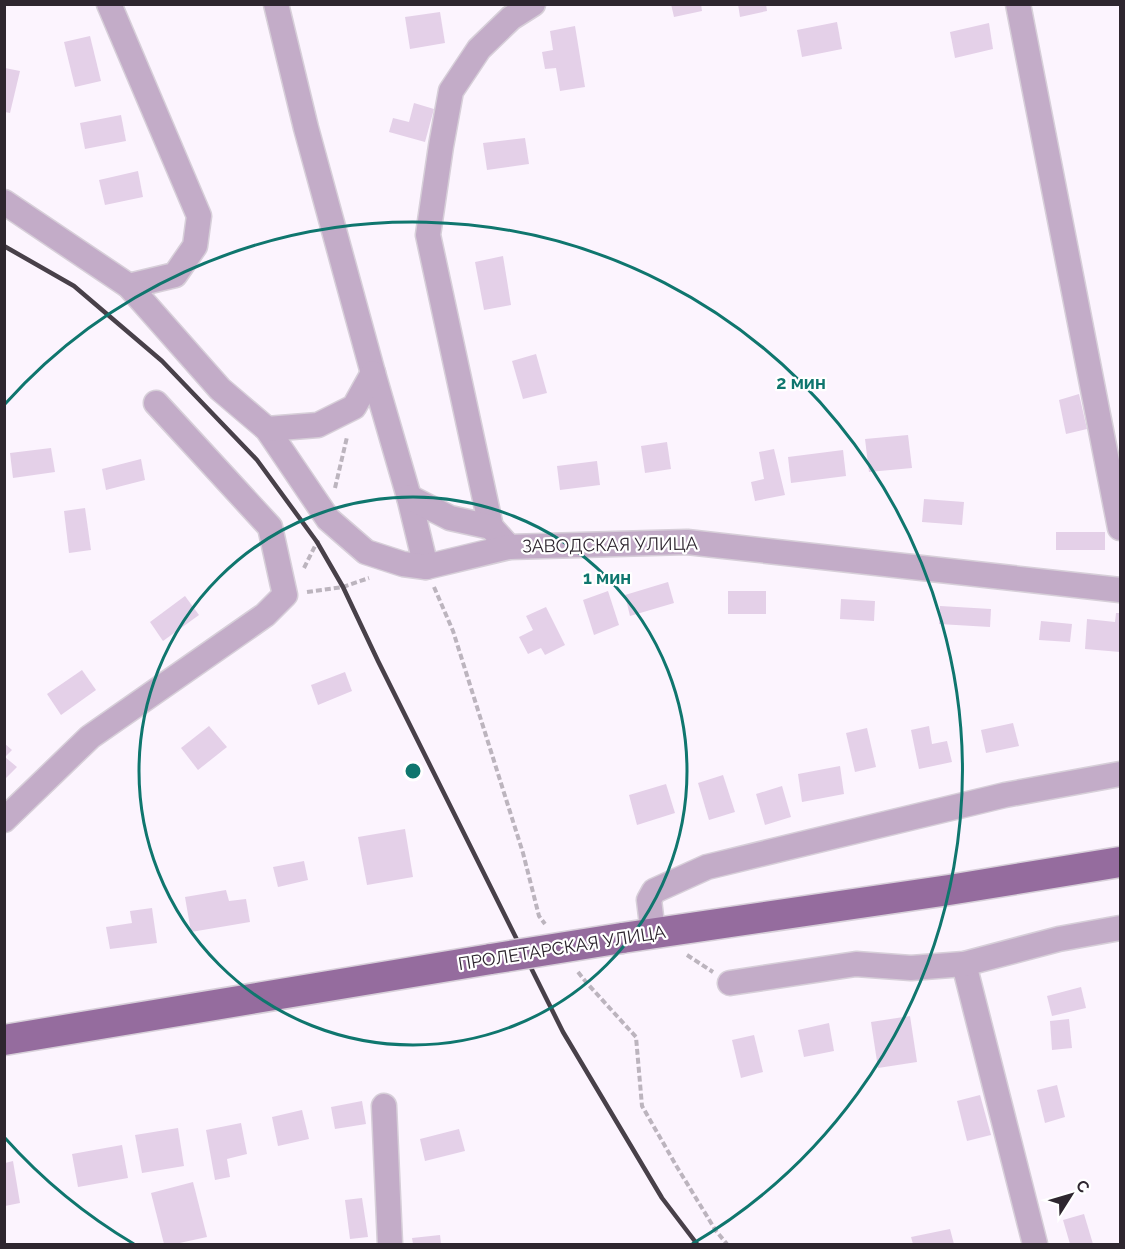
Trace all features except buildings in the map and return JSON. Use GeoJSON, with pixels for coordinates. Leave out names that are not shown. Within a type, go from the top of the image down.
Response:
{"type":"FeatureCollection","features":[{"type":"Feature","properties":{"kind":"main road","name":"ПРОЛЕТАРСКАЯ УЛИЦА"},"geometry":{"type":"LineString","coordinates":[[4,1040],[653,933],[949,890],[1120,862]]}},
{"type":"Feature","properties":{"kind":"street"},"geometry":{"type":"LineString","coordinates":[[109,4],[199,216],[195,246],[175,274],[129,286]]}},
{"type":"Feature","properties":{"kind":"street"},"geometry":{"type":"LineString","coordinates":[[276,4],[306,128],[409,497],[426,567]]}},
{"type":"Feature","properties":{"kind":"street","name":"ЗАВОДСКАЯ УЛИЦА"},"geometry":{"type":"LineString","coordinates":[[533,4],[511,18],[479,49],[451,91],[428,235],[491,527],[509,547],[687,542],[1120,590]]}},
{"type":"Feature","properties":{"kind":"street"},"geometry":{"type":"LineString","coordinates":[[1018,4],[1120,528]]}},
{"type":"Feature","properties":{"kind":"street"},"geometry":{"type":"LineString","coordinates":[[4,202],[129,286],[220,389],[267,429],[328,519],[366,552],[403,564],[426,567],[509,547]]}},
{"type":"Feature","properties":{"kind":"street"},"geometry":{"type":"LineString","coordinates":[[267,429],[318,425],[354,407],[373,373]]}},
{"type":"Feature","properties":{"kind":"street"},"geometry":{"type":"LineString","coordinates":[[4,820],[90,737],[265,615],[285,595],[270,527],[156,403]]}},
{"type":"Feature","properties":{"kind":"street"},"geometry":{"type":"LineString","coordinates":[[409,497],[450,518],[491,527]]}},
{"type":"Feature","properties":{"kind":"street"},"geometry":{"type":"LineString","coordinates":[[653,933],[649,900],[654,891],[707,867],[1005,795],[1120,774]]}},
{"type":"Feature","properties":{"kind":"street"},"geometry":{"type":"LineString","coordinates":[[730,983],[856,964],[911,968],[964,964],[1059,939],[1120,928]]}},
{"type":"Feature","properties":{"kind":"street"},"geometry":{"type":"LineString","coordinates":[[964,964],[1035,1245]]}},
{"type":"Feature","properties":{"kind":"street"},"geometry":{"type":"LineString","coordinates":[[384,1106],[390,1245]]}},
{"type":"Feature","properties":{"kind":"path"},"geometry":{"type":"LineString","coordinates":[[426,567],[453,631],[523,853],[539,916],[546,925]]}},
{"type":"Feature","properties":{"kind":"path"},"geometry":{"type":"LineString","coordinates":[[653,933],[730,983]]}},
{"type":"Feature","properties":{"kind":"path"},"geometry":{"type":"LineString","coordinates":[[573,963],[586,982],[636,1037],[642,1106],[716,1231],[727,1245]]}},
{"type":"Feature","properties":{"kind":"railway"},"geometry":{"type":"LineString","coordinates":[[4,246],[74,286],[162,361],[257,460],[317,542],[343,587],[563,1032],[662,1198],[697,1244]]}}]}
